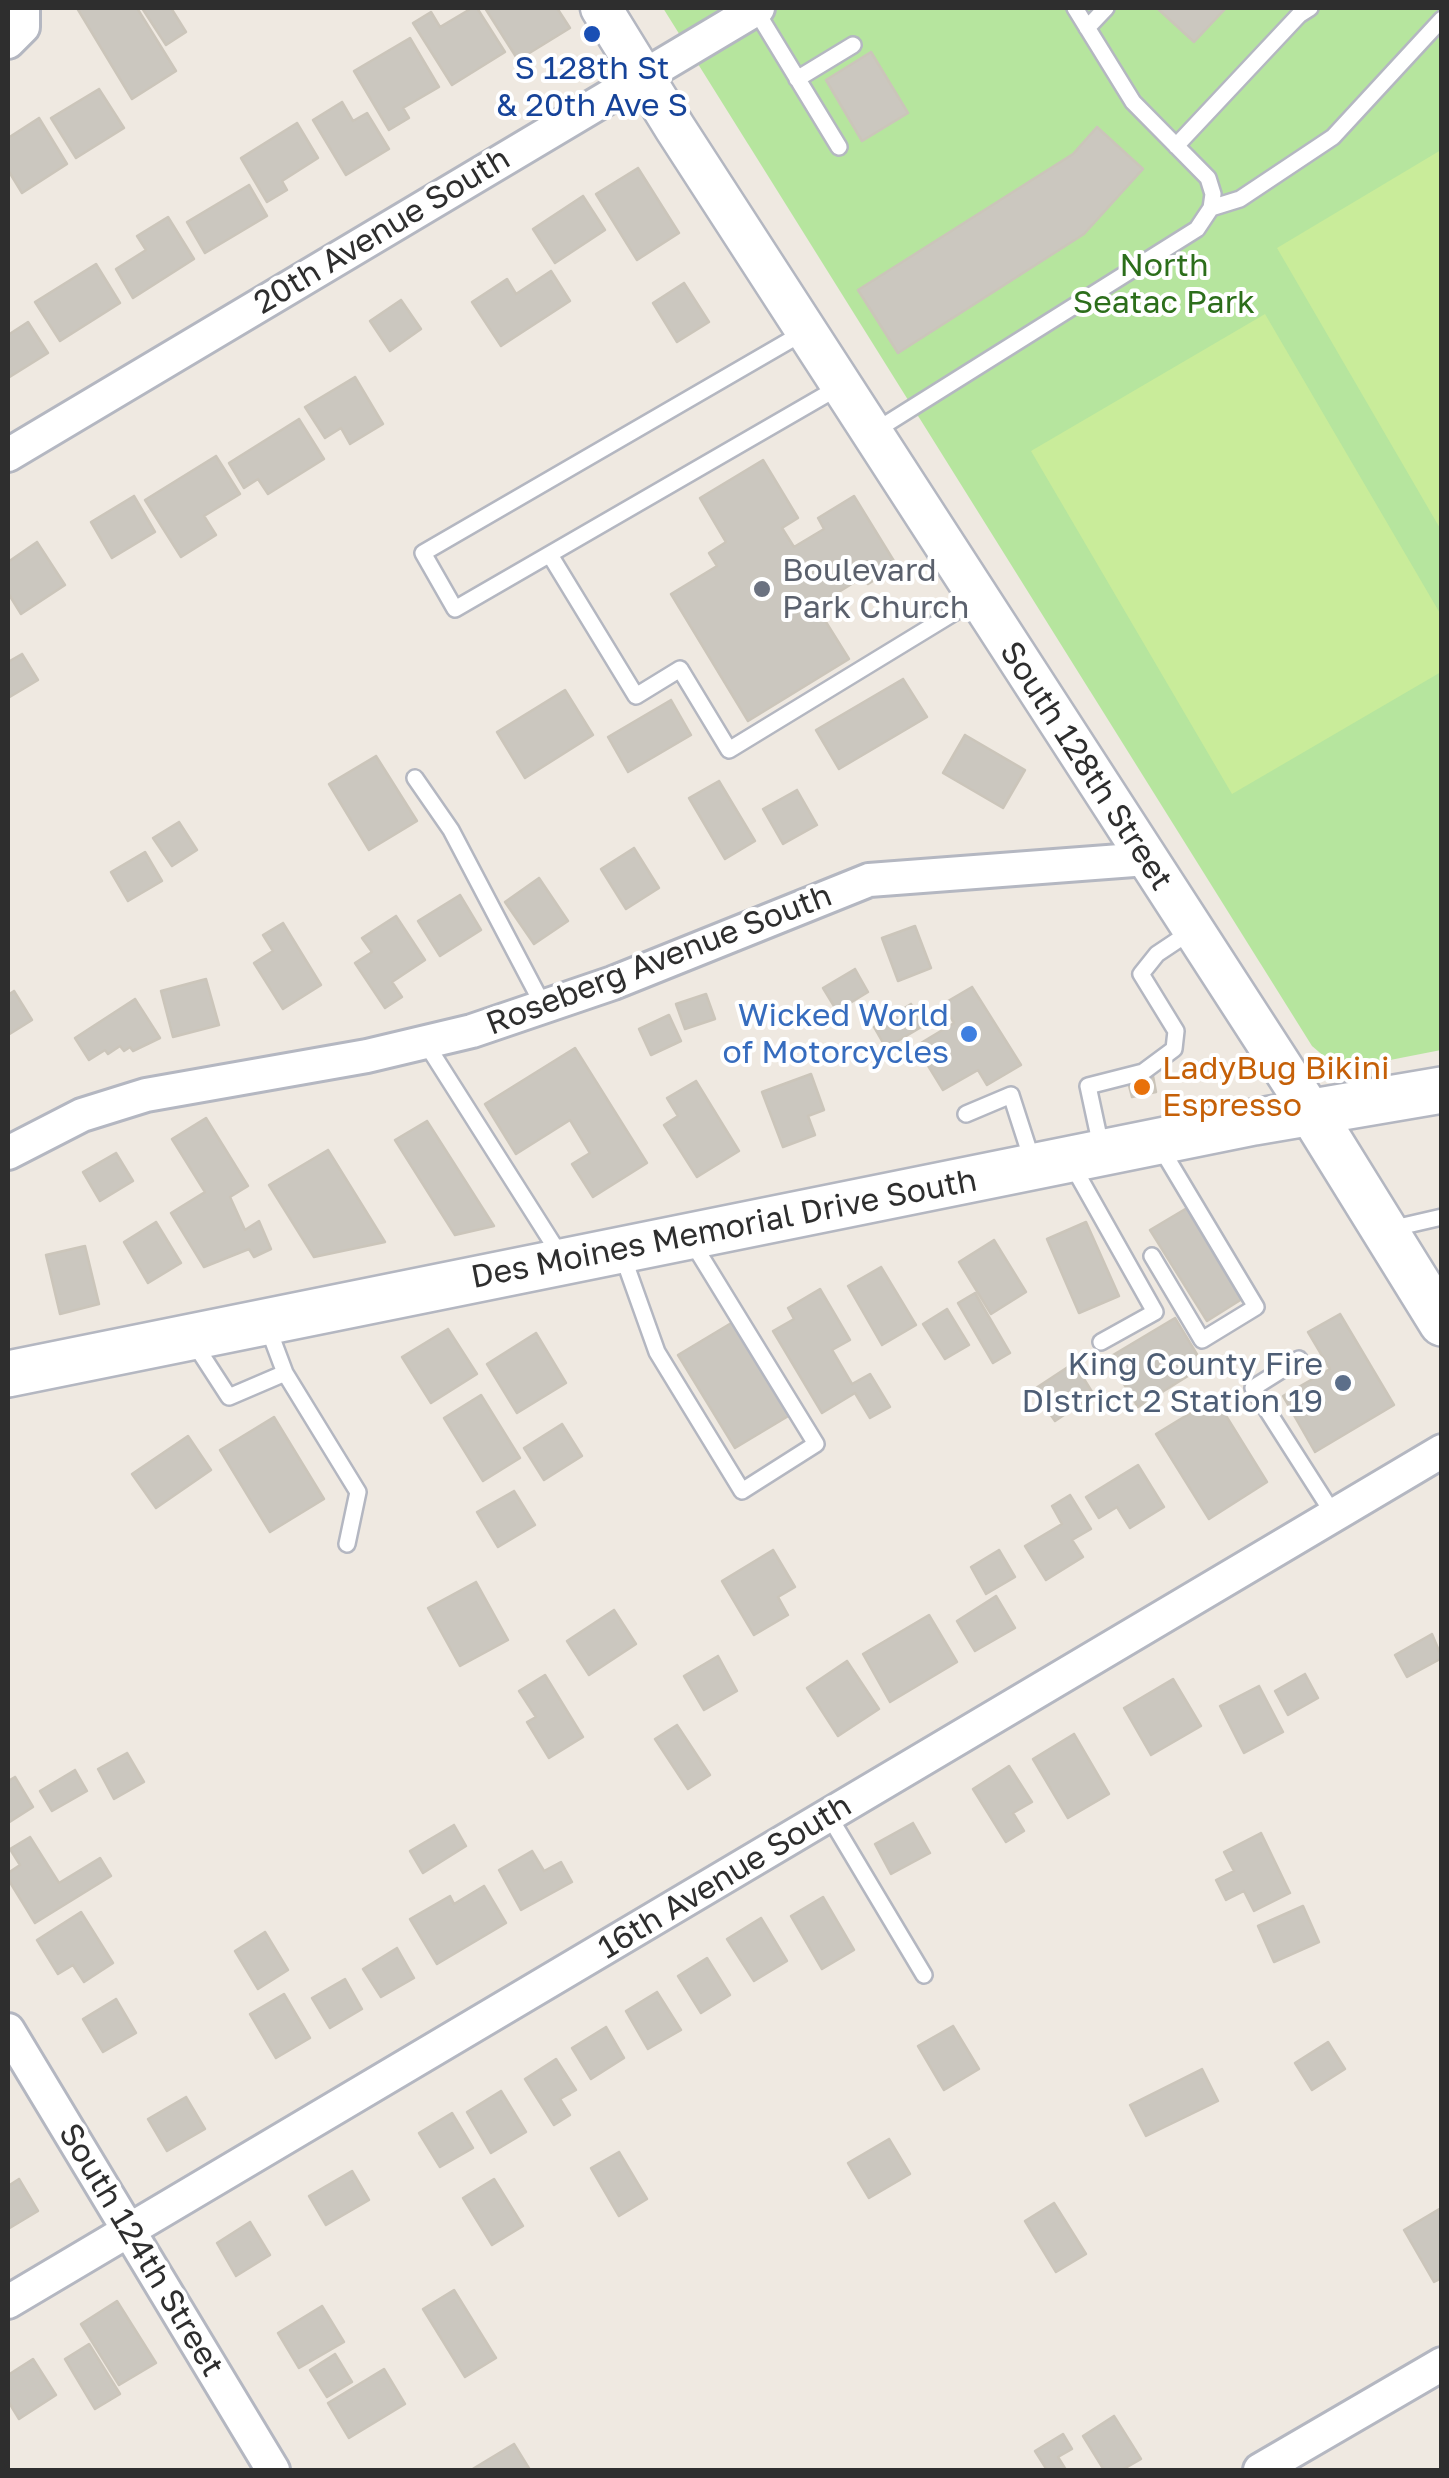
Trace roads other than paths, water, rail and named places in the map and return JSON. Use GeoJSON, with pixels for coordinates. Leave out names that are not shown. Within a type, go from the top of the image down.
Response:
{"type":"FeatureCollection","features":[{"type":"Feature","properties":{"kind":"main road","name":"Des Moines Memorial Drive South"},"geometry":{"type":"LineString","coordinates":[[8,1374],[1157,1141],[1442,1090]]}},
{"type":"Feature","properties":{"kind":"main road","name":"South 128th Street"},"geometry":{"type":"LineString","coordinates":[[1312,1113],[1442,1323]]}},
{"type":"Feature","properties":{"kind":"street"},"geometry":{"type":"LineString","coordinates":[[8,42],[23,28],[24,8]]}},
{"type":"Feature","properties":{"kind":"street","name":"South 128th Street"},"geometry":{"type":"LineString","coordinates":[[601,8],[1312,1113]]}},
{"type":"Feature","properties":{"kind":"street","name":"20th Avenue South"},"geometry":{"type":"LineString","coordinates":[[8,456],[756,8]]}},
{"type":"Feature","properties":{"kind":"street","name":"Roseberg Avenue South"},"geometry":{"type":"LineString","coordinates":[[8,1153],[82,1114],[146,1095],[472,1032],[613,983],[869,880],[1147,859]]}},
{"type":"Feature","properties":{"kind":"street","name":"16th Avenue South"},"geometry":{"type":"LineString","coordinates":[[8,2302],[1442,1451]]}},
{"type":"Feature","properties":{"kind":"street","name":"South 124th Street"},"geometry":{"type":"LineString","coordinates":[[8,2030],[274,2470]]}},
{"type":"Feature","properties":{"kind":"street"},"geometry":{"type":"LineString","coordinates":[[1260,2470],[1442,2364]]}},
{"type":"Feature","properties":{"kind":"lane"},"geometry":{"type":"LineString","coordinates":[[756,8],[840,147]]}},
{"type":"Feature","properties":{"kind":"lane"},"geometry":{"type":"LineString","coordinates":[[872,433],[1198,229],[1212,208],[1208,178],[1133,102],[1075,8]]}},
{"type":"Feature","properties":{"kind":"lane"},"geometry":{"type":"LineString","coordinates":[[1087,28],[1106,8]]}},
{"type":"Feature","properties":{"kind":"lane"},"geometry":{"type":"LineString","coordinates":[[1176,146],[1299,15],[1310,8]]}},
{"type":"Feature","properties":{"kind":"lane"},"geometry":{"type":"LineString","coordinates":[[1212,208],[1240,199],[1333,138],[1442,19]]}},
{"type":"Feature","properties":{"kind":"lane"},"geometry":{"type":"LineString","coordinates":[[798,79],[853,45]]}},
{"type":"Feature","properties":{"kind":"lane"},"geometry":{"type":"LineString","coordinates":[[806,331],[422,553],[455,609],[841,386]]}},
{"type":"Feature","properties":{"kind":"lane"},"geometry":{"type":"LineString","coordinates":[[550,555],[636,696],[680,669],[729,750],[978,598]]}},
{"type":"Feature","properties":{"kind":"lane"},"geometry":{"type":"LineString","coordinates":[[414,778],[450,830],[544,1007]]}},
{"type":"Feature","properties":{"kind":"lane"},"geometry":{"type":"LineString","coordinates":[[1068,1160],[1088,1086],[1143,1072],[1174,1049],[1176,1031],[1141,974],[1157,954],[1193,930]]}},
{"type":"Feature","properties":{"kind":"lane"},"geometry":{"type":"LineString","coordinates":[[425,1042],[564,1261]]}},
{"type":"Feature","properties":{"kind":"lane"},"geometry":{"type":"LineString","coordinates":[[966,1114],[1010,1095],[1068,1160],[1155,1312],[1101,1342]]}},
{"type":"Feature","properties":{"kind":"lane"},"geometry":{"type":"LineString","coordinates":[[1152,1256],[1202,1340],[1256,1307],[1157,1141]]}},
{"type":"Feature","properties":{"kind":"lane"},"geometry":{"type":"LineString","coordinates":[[1386,1230],[1442,1216]]}},
{"type":"Feature","properties":{"kind":"lane"},"geometry":{"type":"LineString","coordinates":[[621,1250],[657,1352],[742,1491],[816,1444],[689,1236]]}},
{"type":"Feature","properties":{"kind":"lane"},"geometry":{"type":"LineString","coordinates":[[266,1321],[285,1373],[358,1492],[346,1544]]}},
{"type":"Feature","properties":{"kind":"lane"},"geometry":{"type":"LineString","coordinates":[[190,1337],[229,1397],[285,1373]]}},
{"type":"Feature","properties":{"kind":"lane"},"geometry":{"type":"LineString","coordinates":[[1299,1359],[1254,1388],[1334,1515]]}},
{"type":"Feature","properties":{"kind":"lane"},"geometry":{"type":"LineString","coordinates":[[829,1816],[924,1974]]}},
{"type":"Feature","properties":{"kind":"place","name":"S 128th St & 20th Ave S"},"geometry":{"type":"Point","coordinates":[592,34]}},
{"type":"Feature","properties":{"kind":"place","name":"Boulevard Park Church"},"geometry":{"type":"Point","coordinates":[762,589]}},
{"type":"Feature","properties":{"kind":"place","name":"Wicked World of Motorcycles"},"geometry":{"type":"Point","coordinates":[969,1034]}},
{"type":"Feature","properties":{"kind":"place","name":"LadyBug Bikini Espresso"},"geometry":{"type":"Point","coordinates":[1142,1087]}},
{"type":"Feature","properties":{"kind":"place","name":"King County Fire DIstrict 2 Station 19"},"geometry":{"type":"Point","coordinates":[1343,1383]}},
{"type":"Feature","properties":{"kind":"park label","name":"North Seatac Park"},"geometry":{"type":"Point","coordinates":[1164,284]}}]}
